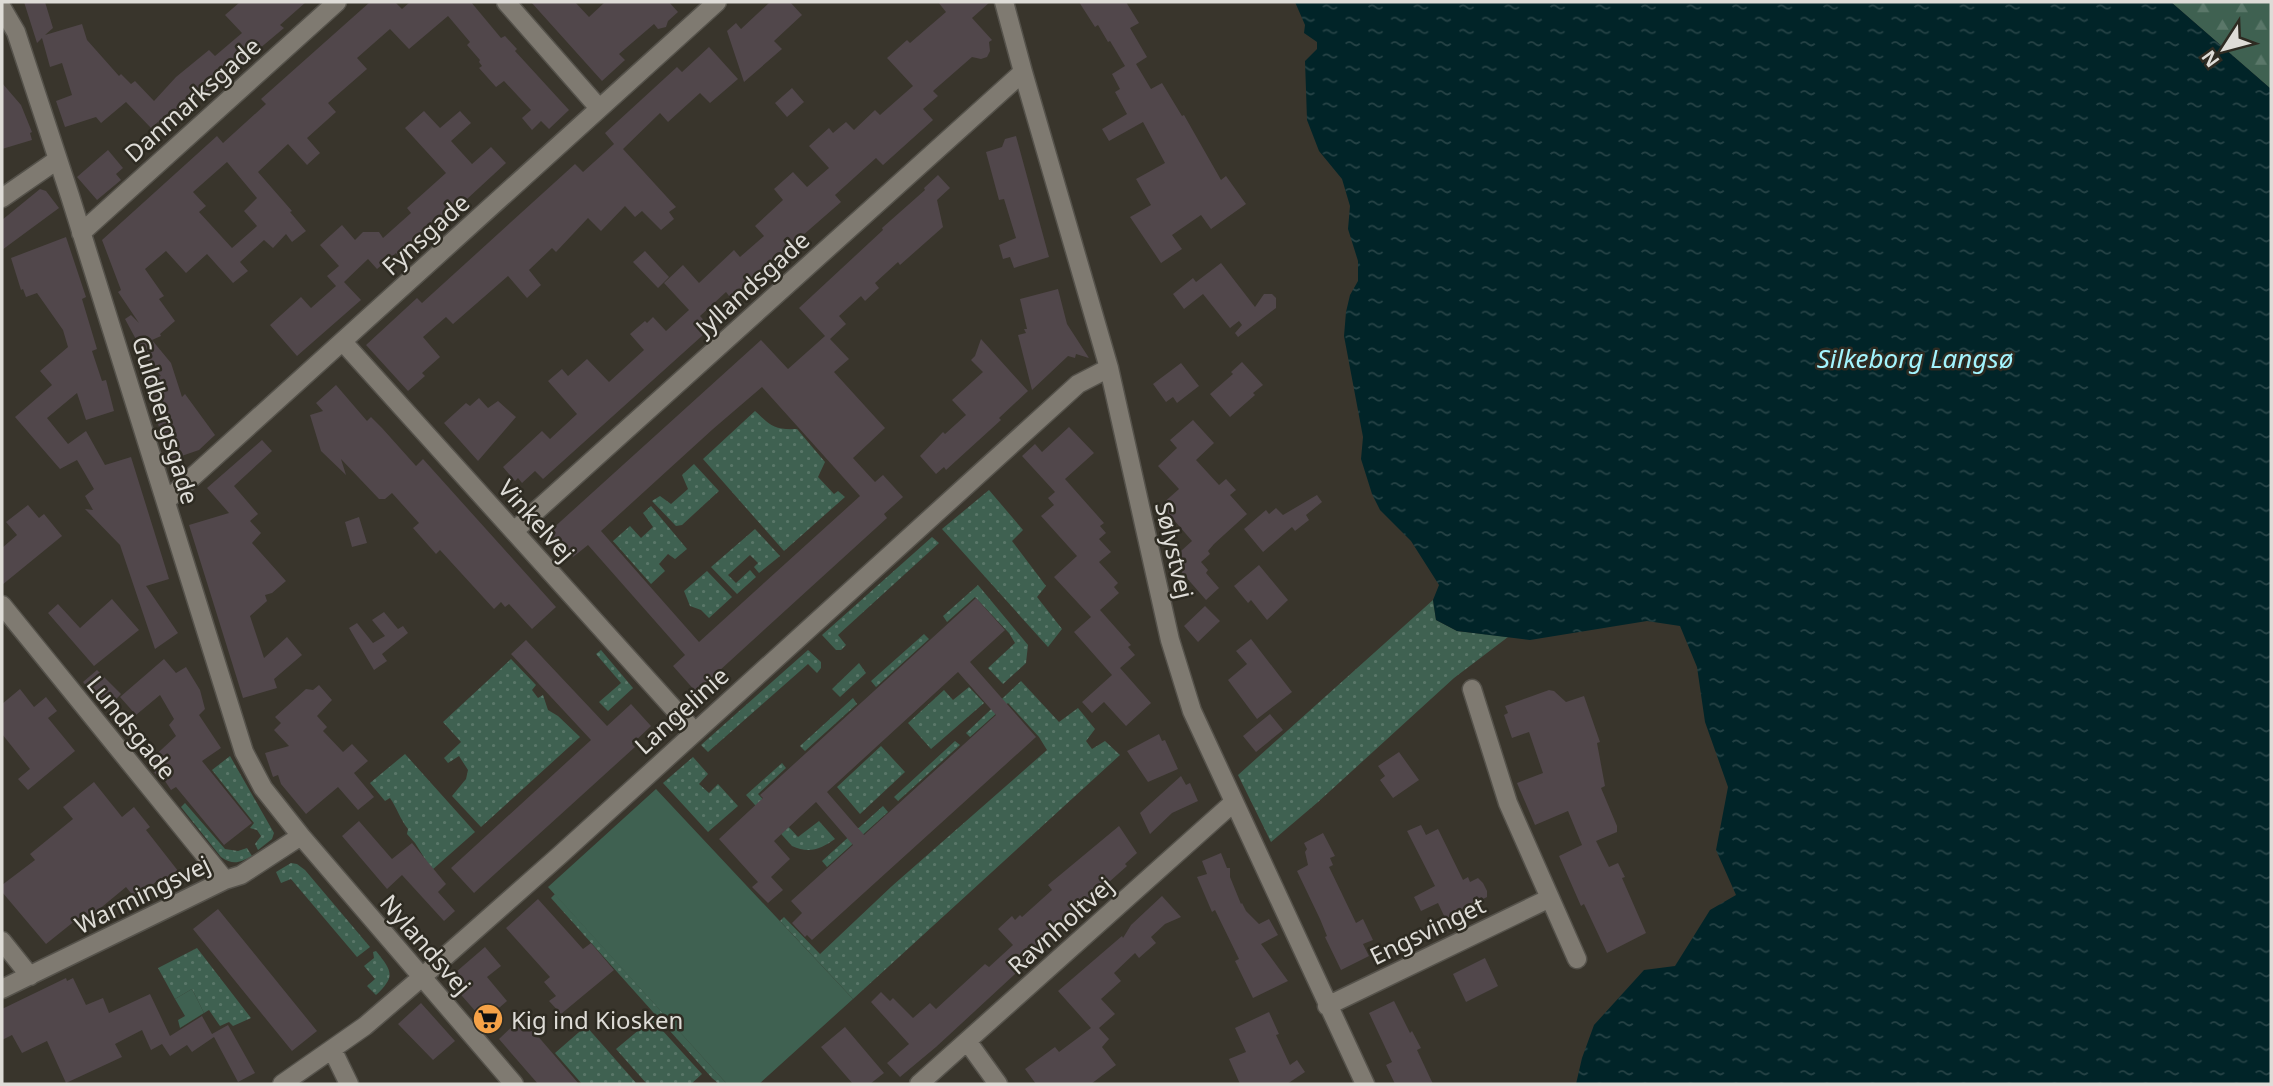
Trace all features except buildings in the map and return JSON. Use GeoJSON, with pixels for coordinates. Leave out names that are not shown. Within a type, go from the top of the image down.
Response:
{"type":"FeatureCollection","features":[{"type":"Feature","properties":{"kind":"street","name":"Danmarksgade"},"geometry":{"type":"LineString","coordinates":[[81,233],[337,2]]}},
{"type":"Feature","properties":{"kind":"street"},"geometry":{"type":"LineString","coordinates":[[506,2],[599,108]]}},
{"type":"Feature","properties":{"kind":"street","name":"Fynsgade"},"geometry":{"type":"LineString","coordinates":[[166,501],[717,2]]}},
{"type":"Feature","properties":{"kind":"street","name":"Sølystvej"},"geometry":{"type":"LineString","coordinates":[[1004,2],[1109,368],[1170,640],[1192,710],[1365,1084]]}},
{"type":"Feature","properties":{"kind":"street","name":"Guldbergsgade"},"geometry":{"type":"LineString","coordinates":[[2,8],[16,32],[244,752],[263,788],[301,836]]}},
{"type":"Feature","properties":{"kind":"street","name":"Jyllandsgade"},"geometry":{"type":"LineString","coordinates":[[514,531],[1023,72]]}},
{"type":"Feature","properties":{"kind":"street"},"geometry":{"type":"LineString","coordinates":[[2,198],[57,160]]}},
{"type":"Feature","properties":{"kind":"street","name":"Vinkelvej"},"geometry":{"type":"LineString","coordinates":[[343,342],[694,731]]}},
{"type":"Feature","properties":{"kind":"street","name":"Langelinie"},"geometry":{"type":"LineString","coordinates":[[282,1084],[365,1026],[422,977],[560,855],[1077,384],[1109,368]]}},
{"type":"Feature","properties":{"kind":"street","name":"Lundsgade"},"geometry":{"type":"LineString","coordinates":[[2,606],[225,880]]}},
{"type":"Feature","properties":{"kind":"street"},"geometry":{"type":"LineString","coordinates":[[1472,690],[1508,803],[1548,899],[1577,959]]}},
{"type":"Feature","properties":{"kind":"street","name":"Ravnholtvej"},"geometry":{"type":"LineString","coordinates":[[919,1084],[1234,802]]}},
{"type":"Feature","properties":{"kind":"street","name":"Warmingsvej"},"geometry":{"type":"LineString","coordinates":[[2,989],[225,880],[242,875],[301,836]]}},
{"type":"Feature","properties":{"kind":"street","name":"Nylandsvej"},"geometry":{"type":"LineString","coordinates":[[301,836],[514,1084]]}},
{"type":"Feature","properties":{"kind":"street","name":"Engsvinget"},"geometry":{"type":"LineString","coordinates":[[1327,1006],[1548,899]]}},
{"type":"Feature","properties":{"kind":"street"},"geometry":{"type":"LineString","coordinates":[[2,941],[30,976]]}},
{"type":"Feature","properties":{"kind":"street"},"geometry":{"type":"LineString","coordinates":[[967,1041],[998,1084]]}},
{"type":"Feature","properties":{"kind":"street"},"geometry":{"type":"LineString","coordinates":[[332,1051],[349,1084]]}},
{"type":"Feature","properties":{"kind":"green space"},"geometry":{"type":"Polygon","coordinates":[[[2171,2],[2271,2],[2271,89],[2171,2]]]}},
{"type":"Feature","properties":{"kind":"green space"},"geometry":{"type":"Polygon","coordinates":[[[755,411],[773,426],[797,429],[825,462],[818,477],[834,494],[838,491],[845,497],[784,551],[703,459],[755,411]]]}},
{"type":"Feature","properties":{"kind":"green space"},"geometry":{"type":"Polygon","coordinates":[[[694,464],[719,491],[682,525],[676,526],[652,501],[660,496],[671,504],[688,489],[682,475],[694,464]]]}},
{"type":"Feature","properties":{"kind":"green space"},"geometry":{"type":"Polygon","coordinates":[[[989,490],[1023,530],[1012,541],[1046,586],[1037,597],[1062,629],[1048,647],[942,529],[989,490]]]}},
{"type":"Feature","properties":{"kind":"green space"},"geometry":{"type":"Polygon","coordinates":[[[651,506],[687,549],[675,559],[668,554],[659,564],[665,571],[651,584],[613,541],[630,526],[641,538],[653,527],[643,513],[651,506]]]}},
{"type":"Feature","properties":{"kind":"green space"},"geometry":{"type":"Polygon","coordinates":[[[755,529],[780,556],[759,573],[754,567],[758,563],[750,555],[728,575],[736,583],[750,570],[756,577],[737,594],[711,567],[755,529]]]}},
{"type":"Feature","properties":{"kind":"green space"},"geometry":{"type":"Polygon","coordinates":[[[932,537],[939,543],[838,635],[846,645],[841,650],[836,650],[822,635],[932,537]]]}},
{"type":"Feature","properties":{"kind":"green space"},"geometry":{"type":"Polygon","coordinates":[[[707,571],[732,597],[709,618],[701,610],[690,606],[684,591],[707,571]]]}},
{"type":"Feature","properties":{"kind":"green space"},"geometry":{"type":"Polygon","coordinates":[[[978,585],[1028,645],[1026,663],[1003,684],[988,668],[1015,643],[1009,633],[975,597],[947,622],[943,616],[978,585]]]}},
{"type":"Feature","properties":{"kind":"green space"},"geometry":{"type":"Polygon","coordinates":[[[1433,600],[1436,620],[1457,631],[1508,637],[1454,678],[1271,842],[1238,775],[1433,600]]]}},
{"type":"Feature","properties":{"kind":"green space"},"geometry":{"type":"Polygon","coordinates":[[[924,634],[929,639],[876,687],[871,681],[924,634]]]}},
{"type":"Feature","properties":{"kind":"green space"},"geometry":{"type":"Polygon","coordinates":[[[601,650],[633,688],[608,711],[599,702],[621,683],[596,654],[601,650]]]}},
{"type":"Feature","properties":{"kind":"green space"},"geometry":{"type":"Polygon","coordinates":[[[808,650],[821,662],[817,673],[808,664],[708,752],[701,745],[808,650]]]}},
{"type":"Feature","properties":{"kind":"green space"},"geometry":{"type":"Polygon","coordinates":[[[511,659],[536,685],[532,690],[538,698],[543,695],[548,710],[580,737],[481,827],[452,796],[466,779],[468,770],[459,756],[448,763],[444,758],[461,742],[443,722],[511,659]]]}},
{"type":"Feature","properties":{"kind":"green space"},"geometry":{"type":"Polygon","coordinates":[[[859,663],[866,673],[840,697],[832,689],[859,663]]]}},
{"type":"Feature","properties":{"kind":"green space"},"geometry":{"type":"Polygon","coordinates":[[[1021,681],[1059,722],[1078,708],[1095,729],[1086,741],[1092,749],[1105,741],[1120,755],[853,999],[780,921],[784,917],[820,954],[892,886],[1047,750],[1039,737],[1008,703],[970,737],[966,733],[1021,681]]]}},
{"type":"Feature","properties":{"kind":"green space"},"geometry":{"type":"Polygon","coordinates":[[[969,687],[984,703],[931,749],[908,723],[944,690],[953,700],[969,687]]]}},
{"type":"Feature","properties":{"kind":"green space"},"geometry":{"type":"Polygon","coordinates":[[[853,698],[857,704],[805,751],[800,746],[853,698]]]}},
{"type":"Feature","properties":{"kind":"green space"},"geometry":{"type":"Polygon","coordinates":[[[955,741],[960,745],[898,801],[894,797],[955,741]]]}},
{"type":"Feature","properties":{"kind":"green space"},"geometry":{"type":"Polygon","coordinates":[[[881,746],[905,772],[860,814],[837,787],[881,746]]]}},
{"type":"Feature","properties":{"kind":"green space"},"geometry":{"type":"Polygon","coordinates":[[[405,754],[475,832],[432,870],[407,834],[408,829],[390,798],[385,801],[370,783],[405,754]]]}},
{"type":"Feature","properties":{"kind":"green space"},"geometry":{"type":"Polygon","coordinates":[[[230,756],[274,833],[272,839],[258,850],[255,844],[261,836],[257,830],[250,828],[254,823],[212,770],[230,756]]]}},
{"type":"Feature","properties":{"kind":"green space"},"geometry":{"type":"Polygon","coordinates":[[[693,757],[708,774],[699,784],[709,793],[718,784],[738,806],[708,832],[663,783],[693,757]]]}},
{"type":"Feature","properties":{"kind":"green space"},"geometry":{"type":"Polygon","coordinates":[[[782,763],[786,768],[758,794],[798,837],[819,821],[835,839],[809,850],[792,846],[746,795],[782,763]]]}},
{"type":"Feature","properties":{"kind":"green space"},"geometry":{"type":"Polygon","coordinates":[[[656,789],[853,999],[759,1084],[727,1084],[548,887],[656,789]]]}},
{"type":"Feature","properties":{"kind":"green space"},"geometry":{"type":"Polygon","coordinates":[[[185,803],[225,849],[238,851],[247,848],[252,856],[237,862],[221,857],[181,807],[185,803]]]}},
{"type":"Feature","properties":{"kind":"green space"},"geometry":{"type":"Polygon","coordinates":[[[883,806],[888,812],[827,867],[822,861],[883,806]]]}},
{"type":"Feature","properties":{"kind":"green space"},"geometry":{"type":"Polygon","coordinates":[[[291,863],[305,870],[370,947],[357,957],[291,879],[281,883],[276,872],[291,863]]]}},
{"type":"Feature","properties":{"kind":"green space"},"geometry":{"type":"Polygon","coordinates":[[[555,894],[727,1084],[719,1084],[712,1078],[551,898],[555,894]]]}},
{"type":"Feature","properties":{"kind":"green space"},"geometry":{"type":"Polygon","coordinates":[[[197,948],[251,1018],[233,1026],[229,1022],[220,1026],[209,1010],[204,1013],[192,989],[175,999],[158,968],[197,948]]]}},
{"type":"Feature","properties":{"kind":"green space"},"geometry":{"type":"Polygon","coordinates":[[[376,951],[390,973],[387,983],[376,995],[367,986],[375,979],[364,966],[374,958],[373,952],[376,951]]]}},
{"type":"Feature","properties":{"kind":"green space"},"geometry":{"type":"Polygon","coordinates":[[[192,989],[204,1013],[180,1028],[178,1020],[185,1016],[175,999],[192,989]]]}},
{"type":"Feature","properties":{"kind":"green space"},"geometry":{"type":"Polygon","coordinates":[[[652,1019],[702,1074],[691,1084],[647,1084],[616,1049],[652,1019]]]}},
{"type":"Feature","properties":{"kind":"green space"},"geometry":{"type":"Polygon","coordinates":[[[586,1026],[637,1084],[582,1084],[555,1053],[586,1026]]]}},
{"type":"Feature","properties":{"kind":"water","name":"Silkeborg Langsø"},"geometry":{"type":"Polygon","coordinates":[[[1295,2],[2171,2],[2271,89],[2271,1084],[1576,1084],[1594,1025],[1644,970],[1675,966],[1710,910],[1736,895],[1716,850],[1728,787],[1705,722],[1697,667],[1680,626],[1647,621],[1530,640],[1457,631],[1436,620],[1433,600],[1439,585],[1411,541],[1380,510],[1361,459],[1363,437],[1344,336],[1350,295],[1358,281],[1358,261],[1348,229],[1350,206],[1342,179],[1319,151],[1307,120],[1305,61],[1317,49],[1317,42],[1304,33],[1305,25],[1295,2]]]}},
{"type":"Feature","properties":{"kind":"place","name":"Kig ind Kiosken"},"geometry":{"type":"Point","coordinates":[488,1019]}}]}
